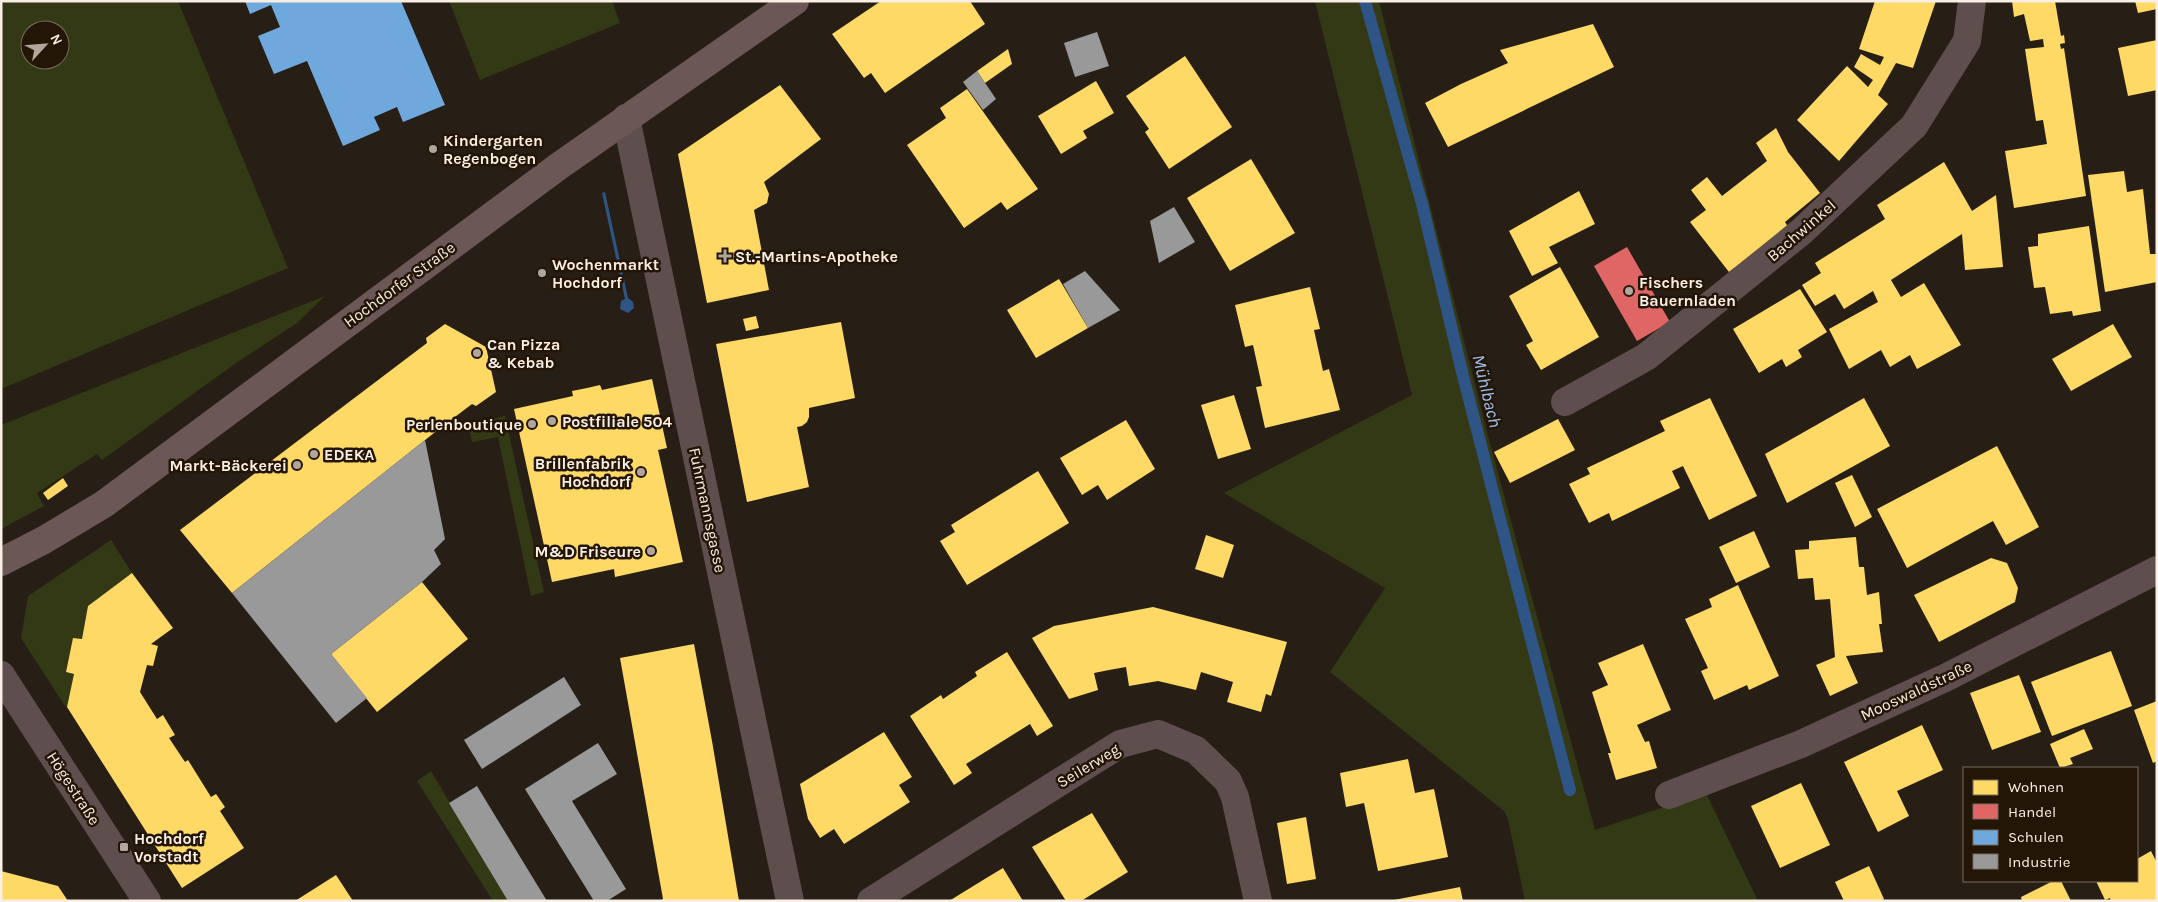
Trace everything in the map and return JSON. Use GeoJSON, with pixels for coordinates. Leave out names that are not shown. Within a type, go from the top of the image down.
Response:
{"type":"FeatureCollection","features":[{"type":"Feature","properties":{"kind":"street","name":"Hochdorfer Straße"},"geometry":{"type":"LineString","coordinates":[[1,562],[44,540],[104,504],[626,118],[795,1]]}},
{"type":"Feature","properties":{"kind":"street","name":"Bachwinkel"},"geometry":{"type":"LineString","coordinates":[[1565,402],[1646,357],[1802,232],[1914,126],[1967,41],[1972,1]]}},
{"type":"Feature","properties":{"kind":"street","name":"Fuhrmannsgasse"},"geometry":{"type":"LineString","coordinates":[[626,118],[790,901]]}},
{"type":"Feature","properties":{"kind":"street","name":"Mooswaldstraße"},"geometry":{"type":"LineString","coordinates":[[1670,795],[1801,744],[1945,678],[2157,570]]}},
{"type":"Feature","properties":{"kind":"street","name":"Högestraße"},"geometry":{"type":"LineString","coordinates":[[1,675],[147,901]]}},
{"type":"Feature","properties":{"kind":"street","name":"Seilerweg"},"geometry":{"type":"LineString","coordinates":[[871,901],[1120,744],[1158,734],[1196,750],[1228,781],[1235,798],[1258,901]]}},
{"type":"Feature","properties":{"kind":"green space"},"geometry":{"type":"Polygon","coordinates":[[[9,1],[178,1],[288,268],[1,389],[1,4],[9,1]]]}},
{"type":"Feature","properties":{"kind":"green space"},"geometry":{"type":"Polygon","coordinates":[[[449,1],[612,1],[620,23],[480,80],[449,1]]]}},
{"type":"Feature","properties":{"kind":"green space"},"geometry":{"type":"Polygon","coordinates":[[[1315,1],[1379,1],[1486,429],[1595,830],[1706,793],[1758,901],[1525,901],[1508,819],[1504,811],[1330,672],[1385,588],[1224,493],[1412,395],[1315,1]]]}},
{"type":"Feature","properties":{"kind":"green space"},"geometry":{"type":"Polygon","coordinates":[[[325,296],[297,323],[236,363],[102,460],[97,454],[37,493],[44,506],[1,529],[1,425],[325,296]]]}},
{"type":"Feature","properties":{"kind":"green space"},"geometry":{"type":"Polygon","coordinates":[[[505,416],[544,592],[531,596],[498,437],[472,442],[468,424],[505,416]]]}},
{"type":"Feature","properties":{"kind":"green space"},"geometry":{"type":"Polygon","coordinates":[[[111,540],[132,573],[88,606],[82,639],[73,638],[66,672],[74,674],[67,707],[21,638],[28,596],[111,540]]]}},
{"type":"Feature","properties":{"kind":"green space"},"geometry":{"type":"Polygon","coordinates":[[[431,771],[508,901],[493,901],[417,781],[431,771]]]}},
{"type":"Feature","properties":{"kind":"water"},"geometry":{"type":"Polygon","coordinates":[[[605,192],[628,298],[633,302],[634,308],[628,313],[620,309],[621,301],[625,299],[602,193],[605,192]]]}},
{"type":"Feature","properties":{"kind":"building: Wohnen"},"geometry":{"type":"Polygon","coordinates":[[[881,1],[970,1],[985,24],[885,93],[871,73],[864,78],[832,34],[881,1]]]}},
{"type":"Feature","properties":{"kind":"building: Wohnen"},"geometry":{"type":"Polygon","coordinates":[[[1875,1],[1936,1],[1913,68],[1896,63],[1878,95],[1888,104],[1839,161],[1797,120],[1847,66],[1868,87],[1873,80],[1854,67],[1861,54],[1880,65],[1884,57],[1859,49],[1875,1]]]}},
{"type":"Feature","properties":{"kind":"building: Wohnen"},"geometry":{"type":"Polygon","coordinates":[[[2012,1],[2055,1],[2061,36],[2064,35],[2065,43],[2060,44],[2061,49],[2064,48],[2086,196],[2014,208],[2005,151],[2047,144],[2043,120],[2036,121],[2025,49],[2044,47],[2043,39],[2030,41],[2024,14],[2014,17],[2012,1]]]}},
{"type":"Feature","properties":{"kind":"building: Wohnen"},"geometry":{"type":"Polygon","coordinates":[[[2135,1],[2157,1],[2157,9],[2138,13],[2135,1]]]}},
{"type":"Feature","properties":{"kind":"building: Wohnen"},"geometry":{"type":"Polygon","coordinates":[[[1593,24],[1614,67],[1448,147],[1425,103],[1508,63],[1500,50],[1593,24]]]}},
{"type":"Feature","properties":{"kind":"building: Wohnen"},"geometry":{"type":"Polygon","coordinates":[[[2157,40],[2157,90],[2128,96],[2118,48],[2157,40]]]}},
{"type":"Feature","properties":{"kind":"building: Wohnen"},"geometry":{"type":"Polygon","coordinates":[[[1008,49],[1012,64],[985,83],[977,71],[1008,49]]]}},
{"type":"Feature","properties":{"kind":"building: Wohnen"},"geometry":{"type":"Polygon","coordinates":[[[1185,56],[1232,127],[1169,169],[1145,132],[1149,129],[1126,96],[1185,56]]]}},
{"type":"Feature","properties":{"kind":"building: Wohnen"},"geometry":{"type":"Polygon","coordinates":[[[1096,81],[1114,113],[1083,131],[1087,138],[1061,154],[1038,116],[1096,81]]]}},
{"type":"Feature","properties":{"kind":"building: Wohnen"},"geometry":{"type":"Polygon","coordinates":[[[780,85],[821,139],[764,182],[769,194],[767,203],[754,210],[769,290],[707,303],[678,154],[780,85]]]}},
{"type":"Feature","properties":{"kind":"building: Wohnen"},"geometry":{"type":"Polygon","coordinates":[[[967,89],[1038,189],[1007,210],[1001,202],[964,228],[907,145],[946,118],[940,108],[967,89]]]}},
{"type":"Feature","properties":{"kind":"building: Wohnen"},"geometry":{"type":"Polygon","coordinates":[[[1776,128],[1788,152],[1820,193],[1785,222],[1788,227],[1729,272],[1690,222],[1706,210],[1691,190],[1707,177],[1722,196],[1767,161],[1756,143],[1776,128]]]}},
{"type":"Feature","properties":{"kind":"building: Wohnen"},"geometry":{"type":"Polygon","coordinates":[[[1251,159],[1295,233],[1230,271],[1187,198],[1251,159]]]}},
{"type":"Feature","properties":{"kind":"building: Wohnen"},"geometry":{"type":"Polygon","coordinates":[[[1944,162],[1972,211],[1996,195],[2003,267],[1965,270],[1962,234],[1891,280],[1901,297],[1924,283],[1961,345],[1917,369],[1910,355],[1890,367],[1881,350],[1849,369],[1829,329],[1878,302],[1873,291],[1844,309],[1835,294],[1815,306],[1802,285],[1821,273],[1815,263],[1885,219],[1877,205],[1944,162]]]}},
{"type":"Feature","properties":{"kind":"building: Wohnen"},"geometry":{"type":"Polygon","coordinates":[[[2124,171],[2127,192],[2143,189],[2150,254],[2157,254],[2157,282],[2105,292],[2088,175],[2124,171]]]}},
{"type":"Feature","properties":{"kind":"building: Wohnen"},"geometry":{"type":"Polygon","coordinates":[[[1579,191],[1595,224],[1549,247],[1558,263],[1532,276],[1509,231],[1579,191]]]}},
{"type":"Feature","properties":{"kind":"building: Wohnen"},"geometry":{"type":"Polygon","coordinates":[[[2089,226],[2101,311],[2073,316],[2072,311],[2050,314],[2045,287],[2034,288],[2028,247],[2038,246],[2038,234],[2089,226]]]}},
{"type":"Feature","properties":{"kind":"building: Wohnen"},"geometry":{"type":"Polygon","coordinates":[[[1560,267],[1599,337],[1541,370],[1526,345],[1533,341],[1509,296],[1560,267]]]}},
{"type":"Feature","properties":{"kind":"building: Wohnen"},"geometry":{"type":"Polygon","coordinates":[[[1059,279],[1088,328],[1036,358],[1007,310],[1059,279]]]}},
{"type":"Feature","properties":{"kind":"building: Wohnen"},"geometry":{"type":"Polygon","coordinates":[[[1310,287],[1320,329],[1314,330],[1323,371],[1329,369],[1340,410],[1265,428],[1256,387],[1262,386],[1253,345],[1245,347],[1235,305],[1310,287]]]}},
{"type":"Feature","properties":{"kind":"building: Wohnen"},"geometry":{"type":"Polygon","coordinates":[[[1800,289],[1827,332],[1798,350],[1802,357],[1786,367],[1782,359],[1759,373],[1733,329],[1800,289]]]}},
{"type":"Feature","properties":{"kind":"building: Wohnen"},"geometry":{"type":"Polygon","coordinates":[[[756,316],[759,328],[746,331],[743,319],[756,316]]]}},
{"type":"Feature","properties":{"kind":"building: Wohnen"},"geometry":{"type":"Polygon","coordinates":[[[841,322],[855,398],[809,408],[807,422],[797,427],[809,487],[747,502],[716,344],[841,322]]]}},
{"type":"Feature","properties":{"kind":"building: Wohnen"},"geometry":{"type":"Polygon","coordinates":[[[445,324],[486,347],[496,392],[476,406],[472,404],[439,429],[232,593],[180,530],[427,343],[426,338],[445,324]]]}},
{"type":"Feature","properties":{"kind":"building: Wohnen"},"geometry":{"type":"Polygon","coordinates":[[[2113,324],[2132,357],[2071,391],[2052,359],[2113,324]]]}},
{"type":"Feature","properties":{"kind":"building: Wohnen"},"geometry":{"type":"Polygon","coordinates":[[[652,379],[667,448],[658,450],[683,562],[615,577],[614,569],[552,582],[514,409],[573,396],[572,391],[600,385],[602,390],[652,379]]]}},
{"type":"Feature","properties":{"kind":"building: Wohnen"},"geometry":{"type":"Polygon","coordinates":[[[1234,395],[1251,449],[1218,459],[1201,405],[1234,395]]]}},
{"type":"Feature","properties":{"kind":"building: Wohnen"},"geometry":{"type":"Polygon","coordinates":[[[1710,398],[1757,496],[1709,520],[1683,466],[1672,471],[1680,488],[1612,521],[1609,513],[1589,523],[1569,484],[1590,474],[1587,468],[1665,431],[1660,421],[1710,398]]]}},
{"type":"Feature","properties":{"kind":"building: Wohnen"},"geometry":{"type":"Polygon","coordinates":[[[1864,398],[1890,446],[1787,503],[1765,454],[1864,398]]]}},
{"type":"Feature","properties":{"kind":"building: Wohnen"},"geometry":{"type":"Polygon","coordinates":[[[1558,419],[1575,450],[1510,483],[1494,452],[1558,419]]]}},
{"type":"Feature","properties":{"kind":"building: Wohnen"},"geometry":{"type":"Polygon","coordinates":[[[1126,420],[1155,469],[1107,500],[1098,485],[1082,495],[1060,458],[1126,420]]]}},
{"type":"Feature","properties":{"kind":"building: Wohnen"},"geometry":{"type":"Polygon","coordinates":[[[1997,446],[2039,527],[2006,545],[1993,521],[1907,568],[1877,509],[1997,446]]]}},
{"type":"Feature","properties":{"kind":"building: Wohnen"},"geometry":{"type":"Polygon","coordinates":[[[1038,471],[1069,523],[967,585],[940,541],[955,532],[951,525],[1038,471]]]}},
{"type":"Feature","properties":{"kind":"building: Wohnen"},"geometry":{"type":"Polygon","coordinates":[[[1852,475],[1872,517],[1855,527],[1835,483],[1852,475]]]}},
{"type":"Feature","properties":{"kind":"building: Wohnen"},"geometry":{"type":"Polygon","coordinates":[[[63,478],[68,486],[48,500],[43,493],[63,478]]]}},
{"type":"Feature","properties":{"kind":"building: Wohnen"},"geometry":{"type":"Polygon","coordinates":[[[1754,531],[1770,567],[1736,583],[1719,547],[1754,531]]]}},
{"type":"Feature","properties":{"kind":"building: Wohnen"},"geometry":{"type":"Polygon","coordinates":[[[1206,535],[1234,545],[1223,578],[1195,569],[1206,535]]]}},
{"type":"Feature","properties":{"kind":"building: Wohnen"},"geometry":{"type":"Polygon","coordinates":[[[1856,537],[1859,567],[1864,567],[1867,595],[1879,592],[1882,624],[1879,624],[1883,652],[1846,656],[1858,683],[1830,696],[1816,665],[1835,657],[1830,599],[1815,600],[1813,578],[1798,579],[1795,550],[1809,549],[1809,541],[1856,537]]]}},
{"type":"Feature","properties":{"kind":"building: Wohnen"},"geometry":{"type":"Polygon","coordinates":[[[1991,558],[2007,563],[2018,588],[2015,602],[1939,642],[1914,595],[1991,558]]]}},
{"type":"Feature","properties":{"kind":"building: Wohnen"},"geometry":{"type":"Polygon","coordinates":[[[132,573],[173,628],[151,644],[158,646],[153,666],[147,665],[140,692],[157,719],[163,715],[175,735],[169,738],[185,762],[188,760],[211,797],[216,794],[225,807],[220,811],[244,848],[182,888],[67,707],[74,674],[66,672],[73,638],[82,639],[88,606],[132,573]]]}},
{"type":"Feature","properties":{"kind":"building: Wohnen"},"geometry":{"type":"Polygon","coordinates":[[[422,582],[468,639],[377,712],[331,654],[422,582]]]}},
{"type":"Feature","properties":{"kind":"building: Wohnen"},"geometry":{"type":"Polygon","coordinates":[[[1738,585],[1779,676],[1749,690],[1747,685],[1714,700],[1701,671],[1708,668],[1685,619],[1712,607],[1709,599],[1738,585]]]}},
{"type":"Feature","properties":{"kind":"building: Wohnen"},"geometry":{"type":"Polygon","coordinates":[[[1153,607],[1287,642],[1271,696],[1266,694],[1261,712],[1227,702],[1233,682],[1201,672],[1196,690],[1158,681],[1129,686],[1126,667],[1094,673],[1098,690],[1069,699],[1032,638],[1054,626],[1153,607]]]}},
{"type":"Feature","properties":{"kind":"building: Wohnen"},"geometry":{"type":"Polygon","coordinates":[[[694,644],[739,901],[660,901],[663,899],[620,658],[694,644]]]}},
{"type":"Feature","properties":{"kind":"building: Wohnen"},"geometry":{"type":"Polygon","coordinates":[[[1643,644],[1671,710],[1637,725],[1645,742],[1649,741],[1657,768],[1616,780],[1608,753],[1611,753],[1592,692],[1608,685],[1598,663],[1643,644]]]}},
{"type":"Feature","properties":{"kind":"building: Wohnen"},"geometry":{"type":"Polygon","coordinates":[[[2111,651],[2132,706],[2052,736],[2031,682],[2111,651]]]}},
{"type":"Feature","properties":{"kind":"building: Wohnen"},"geometry":{"type":"Polygon","coordinates":[[[1007,652],[1053,726],[1037,736],[1030,724],[966,764],[972,773],[954,785],[910,716],[941,695],[943,699],[977,676],[975,672],[1007,652]]]}},
{"type":"Feature","properties":{"kind":"building: Wohnen"},"geometry":{"type":"Polygon","coordinates":[[[2019,675],[2041,732],[1992,750],[1970,693],[2019,675]]]}},
{"type":"Feature","properties":{"kind":"building: Wohnen"},"geometry":{"type":"Polygon","coordinates":[[[2157,701],[2157,761],[2153,763],[2134,710],[2157,701]]]}},
{"type":"Feature","properties":{"kind":"building: Wohnen"},"geometry":{"type":"Polygon","coordinates":[[[1922,725],[1943,770],[1897,791],[1909,816],[1878,832],[1844,762],[1922,725]]]}},
{"type":"Feature","properties":{"kind":"building: Wohnen"},"geometry":{"type":"Polygon","coordinates":[[[2084,729],[2093,749],[2070,758],[2073,764],[2060,767],[2050,744],[2084,729]]]}},
{"type":"Feature","properties":{"kind":"building: Wohnen"},"geometry":{"type":"Polygon","coordinates":[[[884,732],[912,777],[899,785],[910,802],[844,844],[834,829],[820,838],[808,819],[800,784],[884,732]]]}},
{"type":"Feature","properties":{"kind":"building: Wohnen"},"geometry":{"type":"Polygon","coordinates":[[[1408,759],[1415,793],[1434,789],[1448,857],[1378,871],[1364,803],[1346,807],[1340,773],[1408,759]]]}},
{"type":"Feature","properties":{"kind":"building: Wohnen"},"geometry":{"type":"Polygon","coordinates":[[[1801,783],[1830,845],[1780,868],[1751,806],[1801,783]]]}},
{"type":"Feature","properties":{"kind":"building: Wohnen"},"geometry":{"type":"Polygon","coordinates":[[[1092,813],[1128,872],[1081,901],[1066,901],[1032,847],[1092,813]]]}},
{"type":"Feature","properties":{"kind":"building: Wohnen"},"geometry":{"type":"Polygon","coordinates":[[[1306,817],[1316,879],[1287,884],[1277,823],[1306,817]]]}},
{"type":"Feature","properties":{"kind":"building: Wohnen"},"geometry":{"type":"Polygon","coordinates":[[[2151,851],[2157,863],[2157,901],[2111,901],[2110,898],[2105,900],[2096,882],[2138,882],[2138,858],[2151,851]]]}},
{"type":"Feature","properties":{"kind":"building: Wohnen"},"geometry":{"type":"Polygon","coordinates":[[[1869,866],[1884,899],[1880,901],[1844,901],[1835,882],[1869,866]]]}},
{"type":"Feature","properties":{"kind":"building: Wohnen"},"geometry":{"type":"Polygon","coordinates":[[[1003,868],[1023,901],[949,901],[988,877],[1003,868]]]}},
{"type":"Feature","properties":{"kind":"building: Wohnen"},"geometry":{"type":"Polygon","coordinates":[[[1,871],[58,886],[68,901],[1,901],[1,871]]]}},
{"type":"Feature","properties":{"kind":"building: Wohnen"},"geometry":{"type":"Polygon","coordinates":[[[336,875],[353,901],[295,901],[336,875]]]}},
{"type":"Feature","properties":{"kind":"building: Wohnen"},"geometry":{"type":"Polygon","coordinates":[[[2051,882],[2062,882],[2071,901],[2022,901],[2021,897],[2051,882]]]}},
{"type":"Feature","properties":{"kind":"building: Wohnen"},"geometry":{"type":"Polygon","coordinates":[[[1460,887],[1463,901],[1394,901],[1394,900],[1460,887]]]}},
{"type":"Feature","properties":{"kind":"building: Handel"},"geometry":{"type":"Polygon","coordinates":[[[1627,247],[1670,322],[1637,341],[1594,266],[1627,247]]]}},
{"type":"Feature","properties":{"kind":"building: Schulen"},"geometry":{"type":"Polygon","coordinates":[[[245,1],[401,1],[445,105],[403,122],[397,107],[374,117],[380,130],[343,146],[307,61],[274,74],[258,36],[280,27],[271,5],[250,14],[245,1]]]}},
{"type":"Feature","properties":{"kind":"building: Industrie"},"geometry":{"type":"Polygon","coordinates":[[[1097,32],[1109,66],[1075,77],[1064,43],[1097,32]]]}},
{"type":"Feature","properties":{"kind":"building: Industrie"},"geometry":{"type":"Polygon","coordinates":[[[977,71],[996,99],[983,110],[963,82],[977,71]]]}},
{"type":"Feature","properties":{"kind":"building: Industrie"},"geometry":{"type":"Polygon","coordinates":[[[1174,207],[1195,242],[1159,263],[1150,221],[1174,207]]]}},
{"type":"Feature","properties":{"kind":"building: Industrie"},"geometry":{"type":"Polygon","coordinates":[[[1085,271],[1120,310],[1088,328],[1063,284],[1085,271]]]}},
{"type":"Feature","properties":{"kind":"building: Industrie"},"geometry":{"type":"Polygon","coordinates":[[[425,440],[445,539],[434,550],[441,564],[422,582],[331,654],[367,698],[336,723],[232,593],[425,440]]]}},
{"type":"Feature","properties":{"kind":"building: Industrie"},"geometry":{"type":"Polygon","coordinates":[[[564,677],[581,705],[482,769],[464,740],[564,677]]]}},
{"type":"Feature","properties":{"kind":"building: Industrie"},"geometry":{"type":"Polygon","coordinates":[[[598,743],[617,774],[572,801],[626,889],[607,901],[594,901],[525,789],[598,743]]]}},
{"type":"Feature","properties":{"kind":"building: Industrie"},"geometry":{"type":"Polygon","coordinates":[[[477,786],[547,901],[508,901],[449,803],[477,786]]]}},
{"type":"Feature","properties":{"kind":"waterway","name":"Mühlbach"},"geometry":{"type":"LineString","coordinates":[[1365,1],[1422,204],[1462,372],[1570,790]]}},
{"type":"Feature","properties":{"kind":"place","name":"Kindergarten Regenbogen"},"geometry":{"type":"Point","coordinates":[433,149]}},
{"type":"Feature","properties":{"kind":"place","name":"St.-Martins-Apotheke"},"geometry":{"type":"Point","coordinates":[725,256]}},
{"type":"Feature","properties":{"kind":"place","name":"Wochenmarkt Hochdorf"},"geometry":{"type":"Point","coordinates":[542,273]}},
{"type":"Feature","properties":{"kind":"place","name":"Fischers Bauernladen"},"geometry":{"type":"Point","coordinates":[1629,291]}},
{"type":"Feature","properties":{"kind":"place","name":"Can Pizza & Kebab"},"geometry":{"type":"Point","coordinates":[477,353]}},
{"type":"Feature","properties":{"kind":"place","name":"Postfiliale 504"},"geometry":{"type":"Point","coordinates":[552,421]}},
{"type":"Feature","properties":{"kind":"place","name":"Perlenboutique"},"geometry":{"type":"Point","coordinates":[532,424]}},
{"type":"Feature","properties":{"kind":"place","name":"EDEKA"},"geometry":{"type":"Point","coordinates":[314,454]}},
{"type":"Feature","properties":{"kind":"place","name":"Markt-Bäckerei"},"geometry":{"type":"Point","coordinates":[297,465]}},
{"type":"Feature","properties":{"kind":"place","name":"Brillenfabrik Hochdorf"},"geometry":{"type":"Point","coordinates":[641,472]}},
{"type":"Feature","properties":{"kind":"place","name":"M&D Friseure"},"geometry":{"type":"Point","coordinates":[651,551]}},
{"type":"Feature","properties":{"kind":"place","name":"Hochdorf Vorstadt"},"geometry":{"type":"Point","coordinates":[124,847]}}]}
